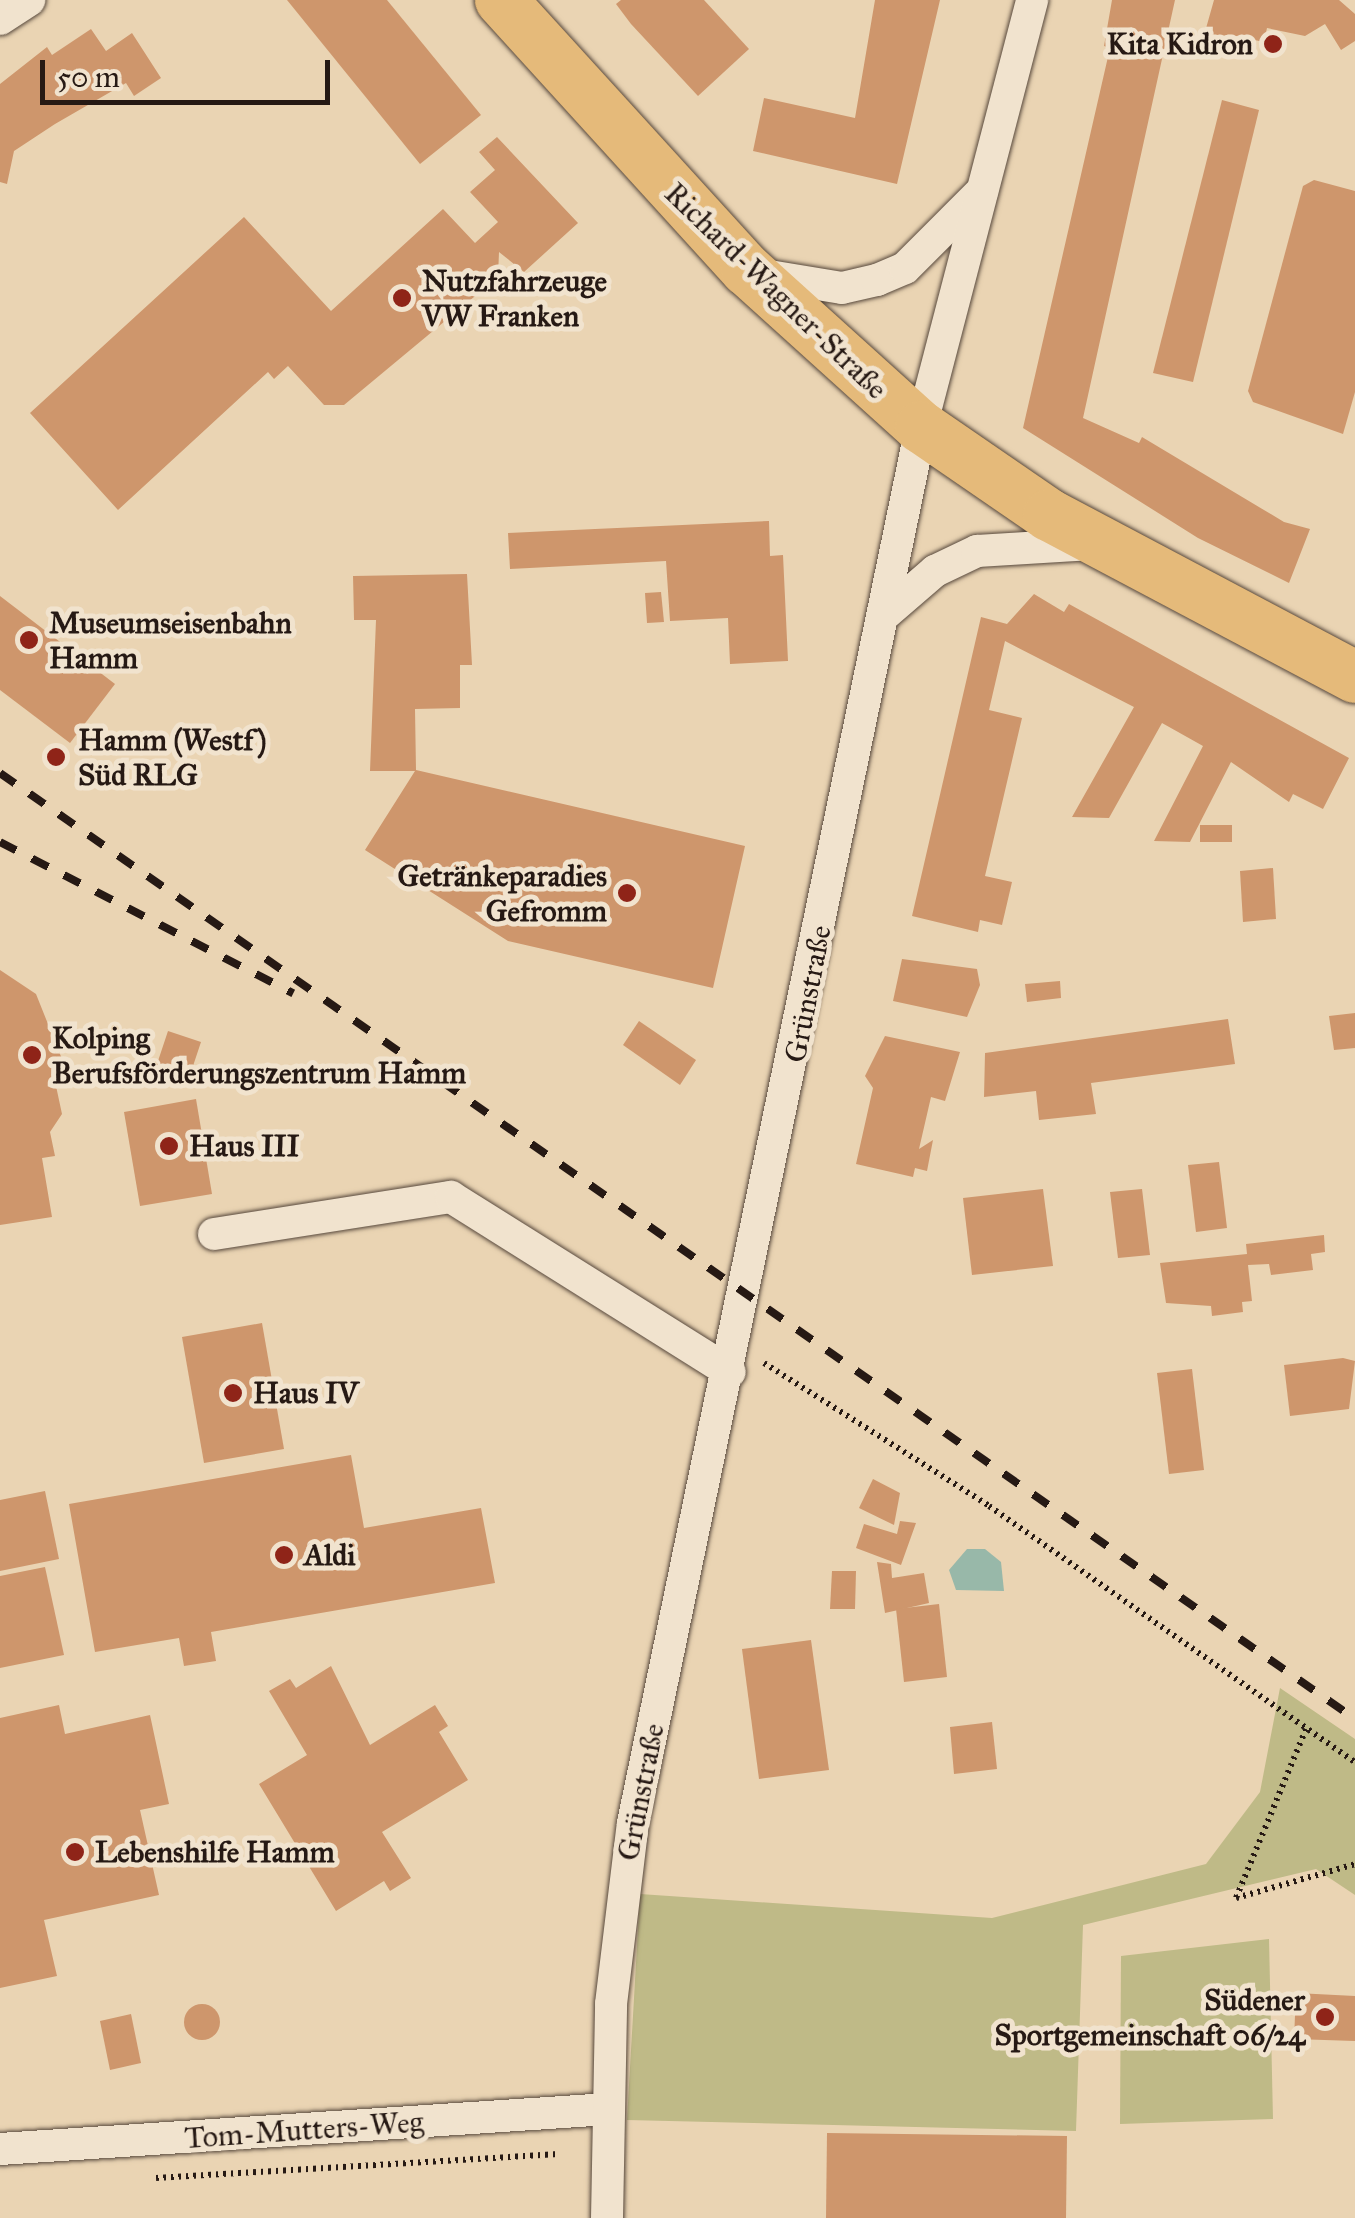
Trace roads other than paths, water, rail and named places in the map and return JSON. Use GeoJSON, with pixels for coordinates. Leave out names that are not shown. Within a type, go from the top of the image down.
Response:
{"type":"FeatureCollection","features":[{"type":"Feature","properties":{"kind":"main road","name":"Richard-Wagner-Straße"},"geometry":{"type":"LineString","coordinates":[[501,0],[747,270],[921,427],[1099,544],[1355,678]]}},
{"type":"Feature","properties":{"kind":"street"},"geometry":{"type":"LineString","coordinates":[[0,19],[29,0]]}},
{"type":"Feature","properties":{"kind":"street","name":"Grünstraße"},"geometry":{"type":"LineString","coordinates":[[608,2218],[608,2109],[628,1852],[733,1359],[921,427],[1032,0]]}},
{"type":"Feature","properties":{"kind":"street"},"geometry":{"type":"LineString","coordinates":[[747,270],[842,288],[876,280],[905,268],[985,188]]}},
{"type":"Feature","properties":{"kind":"street"},"geometry":{"type":"LineString","coordinates":[[883,616],[935,571],[977,552],[1099,544]]}},
{"type":"Feature","properties":{"kind":"street"},"geometry":{"type":"LineString","coordinates":[[214,1234],[451,1197],[733,1359]]}},
{"type":"Feature","properties":{"kind":"street","name":"Tom-Mutters-Weg"},"geometry":{"type":"LineString","coordinates":[[0,2149],[608,2109]]}},
{"type":"Feature","properties":{"kind":"railway"},"geometry":{"type":"LineString","coordinates":[[0,773],[1355,1719]]}},
{"type":"Feature","properties":{"kind":"railway"},"geometry":{"type":"LineString","coordinates":[[0,842],[293,993]]}},
{"type":"Feature","properties":{"kind":"place","name":"Kita Kidron"},"geometry":{"type":"Point","coordinates":[1273,44]}},
{"type":"Feature","properties":{"kind":"place","name":"Nutzfahrzeuge VW Franken"},"geometry":{"type":"Point","coordinates":[402,298]}},
{"type":"Feature","properties":{"kind":"place","name":"Museumseisenbahn Hamm"},"geometry":{"type":"Point","coordinates":[29,640]}},
{"type":"Feature","properties":{"kind":"place","name":"Hamm (Westf) Süd RLG"},"geometry":{"type":"Point","coordinates":[56,757]}},
{"type":"Feature","properties":{"kind":"place","name":"Getränkeparadies Gefromm"},"geometry":{"type":"Point","coordinates":[627,893]}},
{"type":"Feature","properties":{"kind":"place","name":"Kolping Berufsförderungszentrum Hamm"},"geometry":{"type":"Point","coordinates":[32,1055]}},
{"type":"Feature","properties":{"kind":"place","name":"Haus III"},"geometry":{"type":"Point","coordinates":[169,1146]}},
{"type":"Feature","properties":{"kind":"place","name":"Haus IV"},"geometry":{"type":"Point","coordinates":[233,1393]}},
{"type":"Feature","properties":{"kind":"place","name":"Aldi"},"geometry":{"type":"Point","coordinates":[284,1555]}},
{"type":"Feature","properties":{"kind":"place","name":"Lebenshilfe Hamm"},"geometry":{"type":"Point","coordinates":[75,1852]}},
{"type":"Feature","properties":{"kind":"place","name":"Südener Sportgemeinschaft 06/24"},"geometry":{"type":"Point","coordinates":[1325,2017]}}]}
